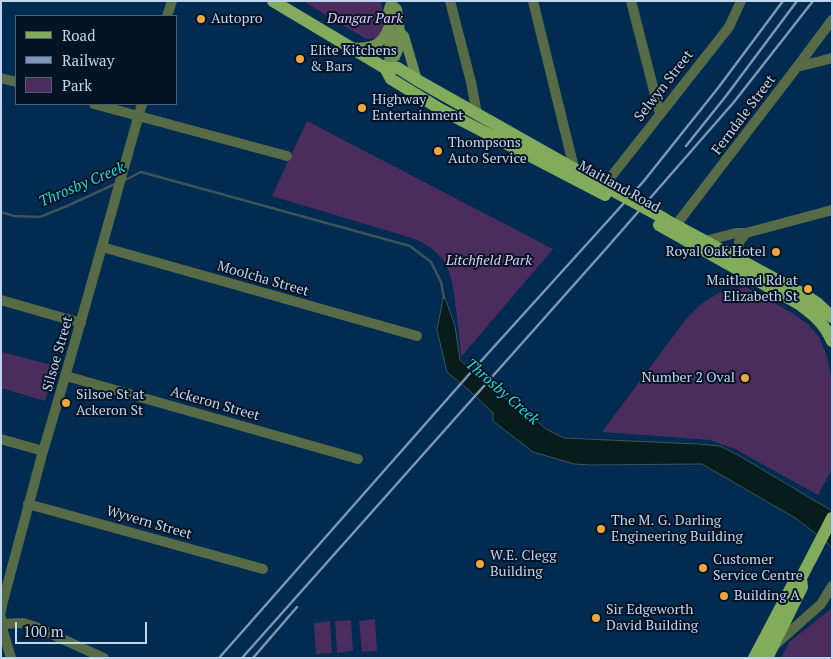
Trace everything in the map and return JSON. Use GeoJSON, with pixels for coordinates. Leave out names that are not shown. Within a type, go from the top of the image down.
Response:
{"type":"FeatureCollection","features":[{"type":"Feature","properties":{"kind":"main road","name":"Maitland Road"},"geometry":{"type":"LineString","coordinates":[[273,1],[351,48],[398,68],[574,168],[606,190]]}},
{"type":"Feature","properties":{"kind":"main road"},"geometry":{"type":"LineString","coordinates":[[391,3],[397,9],[400,32],[398,36],[398,52],[387,64],[390,42],[388,13],[391,3]]}},
{"type":"Feature","properties":{"kind":"main road"},"geometry":{"type":"LineString","coordinates":[[351,48],[377,44],[386,36],[389,25]]}},
{"type":"Feature","properties":{"kind":"main road"},"geometry":{"type":"LineString","coordinates":[[400,32],[404,36],[418,80]]}},
{"type":"Feature","properties":{"kind":"main road","name":"Maitland Road"},"geometry":{"type":"LineString","coordinates":[[387,64],[391,79],[440,109],[606,190],[739,259],[806,295],[832,317]]}},
{"type":"Feature","properties":{"kind":"main road","name":"Maitland Road"},"geometry":{"type":"LineString","coordinates":[[667,223],[799,304],[819,320],[830,333]]}},
{"type":"Feature","properties":{"kind":"main road"},"geometry":{"type":"LineString","coordinates":[[754,658],[792,584],[801,578],[832,518]]}},
{"type":"Feature","properties":{"kind":"main road"},"geometry":{"type":"LineString","coordinates":[[767,658],[802,587],[801,578]]}},
{"type":"Feature","properties":{"kind":"street"},"geometry":{"type":"LineString","coordinates":[[167,15],[172,1]]}},
{"type":"Feature","properties":{"kind":"street"},"geometry":{"type":"LineString","coordinates":[[450,1],[471,82],[477,114]]}},
{"type":"Feature","properties":{"kind":"street"},"geometry":{"type":"LineString","coordinates":[[533,1],[574,168]]}},
{"type":"Feature","properties":{"kind":"street"},"geometry":{"type":"LineString","coordinates":[[631,1],[660,114]]}},
{"type":"Feature","properties":{"kind":"street","name":"Selwyn Street"},"geometry":{"type":"LineString","coordinates":[[606,190],[610,178],[729,26],[740,3]]}},
{"type":"Feature","properties":{"kind":"street","name":"Ferndale Street"},"geometry":{"type":"LineString","coordinates":[[667,223],[797,67],[832,20]]}},
{"type":"Feature","properties":{"kind":"street"},"geometry":{"type":"LineString","coordinates":[[797,67],[832,58]]}},
{"type":"Feature","properties":{"kind":"street"},"geometry":{"type":"LineString","coordinates":[[1,78],[15,82]]}},
{"type":"Feature","properties":{"kind":"street"},"geometry":{"type":"LineString","coordinates":[[98,105],[287,156]]}},
{"type":"Feature","properties":{"kind":"street","name":"Silsoe Street"},"geometry":{"type":"LineString","coordinates":[[1,612],[28,504],[142,105]]}},
{"type":"Feature","properties":{"kind":"street"},"geometry":{"type":"LineString","coordinates":[[705,241],[736,233],[746,233],[832,210]]}},
{"type":"Feature","properties":{"kind":"street"},"geometry":{"type":"LineString","coordinates":[[739,259],[739,242],[746,233]]}},
{"type":"Feature","properties":{"kind":"street","name":"Moolcha Street"},"geometry":{"type":"LineString","coordinates":[[102,247],[417,336]]}},
{"type":"Feature","properties":{"kind":"street"},"geometry":{"type":"LineString","coordinates":[[1,300],[81,323]]}},
{"type":"Feature","properties":{"kind":"street","name":"Ackeron Street"},"geometry":{"type":"LineString","coordinates":[[66,376],[358,459]]}},
{"type":"Feature","properties":{"kind":"street"},"geometry":{"type":"LineString","coordinates":[[1,439],[43,451]]}},
{"type":"Feature","properties":{"kind":"street","name":"Wyvern Street"},"geometry":{"type":"LineString","coordinates":[[28,504],[263,569]]}},
{"type":"Feature","properties":{"kind":"street"},"geometry":{"type":"LineString","coordinates":[[773,646],[821,604],[832,586]]}},
{"type":"Feature","properties":{"kind":"street"},"geometry":{"type":"LineString","coordinates":[[1,618],[10,658]]}},
{"type":"Feature","properties":{"kind":"street"},"geometry":{"type":"LineString","coordinates":[[2,624],[23,623],[36,627],[104,658]]}},
{"type":"Feature","properties":{"kind":"green space","name":"Dangar Park"},"geometry":{"type":"Polygon","coordinates":[[[303,1],[381,1],[383,22],[381,32],[375,40],[374,38],[366,39],[303,1]]]}},
{"type":"Feature","properties":{"kind":"green space","name":"Litchfield Park"},"geometry":{"type":"Polygon","coordinates":[[[307,121],[553,249],[461,357],[453,286],[447,267],[436,252],[415,239],[272,196],[307,121]]]}},
{"type":"Feature","properties":{"kind":"green space"},"geometry":{"type":"Polygon","coordinates":[[[746,287],[794,314],[809,325],[819,337],[826,353],[832,380],[832,469],[818,495],[735,449],[710,440],[602,432],[686,319],[701,304],[718,293],[746,287]]]}},
{"type":"Feature","properties":{"kind":"green space"},"geometry":{"type":"Polygon","coordinates":[[[3,352],[55,366],[45,401],[1,388],[1,358],[3,352]]]}},
{"type":"Feature","properties":{"kind":"green space"},"geometry":{"type":"Polygon","coordinates":[[[832,608],[832,658],[781,658],[789,642],[832,608]]]}},
{"type":"Feature","properties":{"kind":"green space"},"geometry":{"type":"Polygon","coordinates":[[[375,619],[377,651],[362,652],[359,621],[375,619]]]}},
{"type":"Feature","properties":{"kind":"green space"},"geometry":{"type":"Polygon","coordinates":[[[351,620],[353,651],[337,653],[335,621],[351,620]]]}},
{"type":"Feature","properties":{"kind":"green space"},"geometry":{"type":"Polygon","coordinates":[[[330,621],[332,653],[316,654],[314,623],[330,621]]]}},
{"type":"Feature","properties":{"kind":"shaded area"},"geometry":{"type":"Polygon","coordinates":[[[444,295],[455,326],[460,360],[506,399],[512,400],[546,429],[564,438],[720,446],[832,511],[832,550],[829,544],[797,519],[702,464],[574,464],[533,452],[493,421],[493,413],[447,372],[437,330],[444,295]]]}},
{"type":"Feature","properties":{"kind":"waterway","name":"Throsby Creek"},"geometry":{"type":"LineString","coordinates":[[125,180],[141,172],[410,246],[431,262],[441,282],[444,298]]}},
{"type":"Feature","properties":{"kind":"waterway","name":"Throsby Creek"},"geometry":{"type":"LineString","coordinates":[[1,212],[14,216],[40,217],[115,184]]}},
{"type":"Feature","properties":{"kind":"railway"},"geometry":{"type":"LineString","coordinates":[[219,658],[472,371],[643,182],[718,88],[783,1]]}},
{"type":"Feature","properties":{"kind":"railway"},"geometry":{"type":"LineString","coordinates":[[686,146],[797,1]]}},
{"type":"Feature","properties":{"kind":"railway"},"geometry":{"type":"LineString","coordinates":[[242,658],[734,102],[813,1]]}},
{"type":"Feature","properties":{"kind":"railway"},"geometry":{"type":"LineString","coordinates":[[253,658],[297,607]]}},
{"type":"Feature","properties":{"kind":"place","name":"Autopro"},"geometry":{"type":"Point","coordinates":[201,19]}},
{"type":"Feature","properties":{"kind":"place","name":"Elite Kitchens & Bars"},"geometry":{"type":"Point","coordinates":[300,59]}},
{"type":"Feature","properties":{"kind":"place","name":"Highway Entertainment"},"geometry":{"type":"Point","coordinates":[362,108]}},
{"type":"Feature","properties":{"kind":"place","name":"Thompsons Auto Service"},"geometry":{"type":"Point","coordinates":[438,151]}},
{"type":"Feature","properties":{"kind":"place","name":"Royal Oak Hotel"},"geometry":{"type":"Point","coordinates":[776,252]}},
{"type":"Feature","properties":{"kind":"place","name":"Maitland Rd at Elizabeth St"},"geometry":{"type":"Point","coordinates":[808,289]}},
{"type":"Feature","properties":{"kind":"place","name":"Number 2 Oval"},"geometry":{"type":"Point","coordinates":[745,378]}},
{"type":"Feature","properties":{"kind":"place","name":"Silsoe St at Ackeron St"},"geometry":{"type":"Point","coordinates":[66,403]}},
{"type":"Feature","properties":{"kind":"place","name":"The M. G. Darling Engineering Building"},"geometry":{"type":"Point","coordinates":[601,529]}},
{"type":"Feature","properties":{"kind":"place","name":"W.E. Clegg Building"},"geometry":{"type":"Point","coordinates":[480,564]}},
{"type":"Feature","properties":{"kind":"place","name":"Customer Service Centre"},"geometry":{"type":"Point","coordinates":[703,568]}},
{"type":"Feature","properties":{"kind":"place","name":"Building A"},"geometry":{"type":"Point","coordinates":[724,596]}},
{"type":"Feature","properties":{"kind":"place","name":"Sir Edgeworth David Building"},"geometry":{"type":"Point","coordinates":[596,618]}}]}
